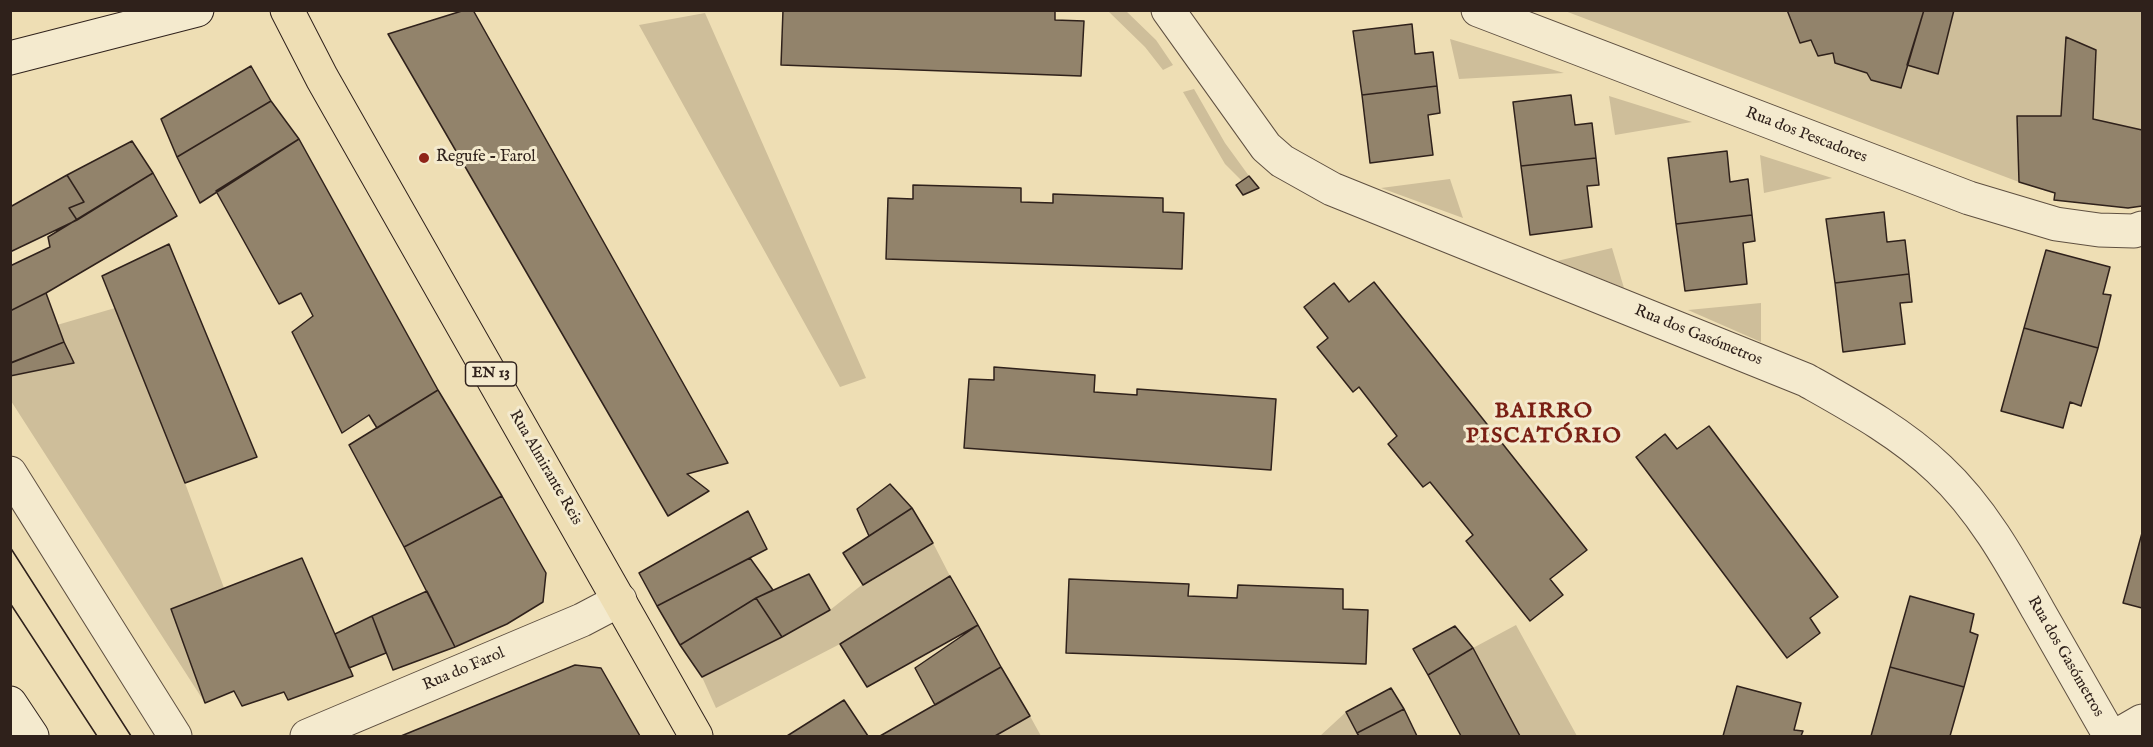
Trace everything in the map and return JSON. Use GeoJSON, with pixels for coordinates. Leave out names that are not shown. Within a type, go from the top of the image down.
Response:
{"type":"FeatureCollection","features":[{"type":"Feature","properties":{"kind":"main road","name":"Rua Almirante Reis"},"geometry":{"type":"LineString","coordinates":[[287,10],[328,88],[696,736]]}},
{"type":"Feature","properties":{"kind":"street"},"geometry":{"type":"LineString","coordinates":[[10,58],[197,10]]}},
{"type":"Feature","properties":{"kind":"street","name":"Rua dos Gasómetros"},"geometry":{"type":"LineString","coordinates":[[1168,10],[1266,147],[1282,161],[1304,174],[1332,189],[1806,380],[1857,409],[1906,441],[1939,469],[1970,503],[2007,555],[2110,736]]}},
{"type":"Feature","properties":{"kind":"street","name":"Rua dos Gasómetros"},"geometry":{"type":"LineString","coordinates":[[1186,10],[1194,48]]}},
{"type":"Feature","properties":{"kind":"street","name":"Rua dos Pescadores"},"geometry":{"type":"LineString","coordinates":[[1478,10],[1969,198],[2056,224],[2099,230],[2134,231],[2142,228]]}},
{"type":"Feature","properties":{"kind":"street"},"geometry":{"type":"LineString","coordinates":[[10,473],[176,736]]}},
{"type":"Feature","properties":{"kind":"street","name":"Rua do Farol"},"geometry":{"type":"LineString","coordinates":[[307,736],[572,625],[620,600]]}},
{"type":"Feature","properties":{"kind":"street"},"geometry":{"type":"LineString","coordinates":[[10,703],[32,736]]}},
{"type":"Feature","properties":{"kind":"street"},"geometry":{"type":"LineString","coordinates":[[2116,736],[2142,721]]}},
{"type":"Feature","properties":{"kind":"shaded area"},"geometry":{"type":"Polygon","coordinates":[[[1108,11],[1126,11],[1156,40],[1173,65],[1163,70],[1145,47],[1108,11]]]}},
{"type":"Feature","properties":{"kind":"shaded area"},"geometry":{"type":"Polygon","coordinates":[[[1565,11],[1787,11],[1800,43],[1811,40],[1818,56],[1833,53],[1836,63],[1867,73],[1871,80],[1900,88],[1907,65],[1938,74],[1954,11],[2142,11],[2142,130],[2093,119],[2096,50],[2066,37],[2061,116],[2017,116],[2019,182],[1565,11]]]}},
{"type":"Feature","properties":{"kind":"shaded area"},"geometry":{"type":"Polygon","coordinates":[[[705,13],[866,378],[840,387],[639,25],[705,13]]]}},
{"type":"Feature","properties":{"kind":"shaded area"},"geometry":{"type":"Polygon","coordinates":[[[1450,39],[1564,73],[1459,79],[1450,39]]]}},
{"type":"Feature","properties":{"kind":"shaded area"},"geometry":{"type":"Polygon","coordinates":[[[1194,89],[1225,143],[1249,176],[1242,181],[1225,164],[1183,92],[1194,89]]]}},
{"type":"Feature","properties":{"kind":"shaded area"},"geometry":{"type":"Polygon","coordinates":[[[1609,96],[1692,122],[1615,135],[1609,96]]]}},
{"type":"Feature","properties":{"kind":"shaded area"},"geometry":{"type":"Polygon","coordinates":[[[1760,155],[1832,178],[1764,193],[1760,155]]]}},
{"type":"Feature","properties":{"kind":"shaded area"},"geometry":{"type":"Polygon","coordinates":[[[1450,179],[1463,218],[1381,188],[1450,179]]]}},
{"type":"Feature","properties":{"kind":"shaded area"},"geometry":{"type":"Polygon","coordinates":[[[1612,248],[1624,288],[1557,261],[1612,248]]]}},
{"type":"Feature","properties":{"kind":"shaded area"},"geometry":{"type":"Polygon","coordinates":[[[1761,303],[1761,342],[1688,310],[1761,303]]]}},
{"type":"Feature","properties":{"kind":"shaded area"},"geometry":{"type":"Polygon","coordinates":[[[115,308],[224,588],[205,703],[11,401],[11,376],[73,363],[57,325],[115,308]]]}},
{"type":"Feature","properties":{"kind":"shaded area"},"geometry":{"type":"Polygon","coordinates":[[[933,543],[950,576],[840,644],[716,708],[702,677],[830,610],[863,584],[933,543]]]}},
{"type":"Feature","properties":{"kind":"shaded area"},"geometry":{"type":"Polygon","coordinates":[[[1516,625],[1577,736],[1520,736],[1473,648],[1516,625]]]}},
{"type":"Feature","properties":{"kind":"shaded area"},"geometry":{"type":"Polygon","coordinates":[[[1346,712],[1359,736],[1320,736],[1346,712]]]}},
{"type":"Feature","properties":{"kind":"shaded area"},"geometry":{"type":"Polygon","coordinates":[[[1030,716],[1041,736],[995,736],[1030,716]]]}},
{"type":"Feature","properties":{"kind":"building"},"geometry":{"type":"Polygon","coordinates":[[[465,10],[473,10],[728,463],[687,474],[709,491],[668,516],[388,34],[465,10]]]}},
{"type":"Feature","properties":{"kind":"building"},"geometry":{"type":"Polygon","coordinates":[[[783,10],[1055,10],[1055,20],[1084,21],[1081,76],[781,65],[783,10]]]}},
{"type":"Feature","properties":{"kind":"building"},"geometry":{"type":"Polygon","coordinates":[[[1787,10],[1924,10],[1901,88],[1871,80],[1867,73],[1835,63],[1833,53],[1818,56],[1811,40],[1800,43],[1787,10]]]}},
{"type":"Feature","properties":{"kind":"building"},"geometry":{"type":"Polygon","coordinates":[[[1924,10],[1954,10],[1938,74],[1907,65],[1924,10]]]}},
{"type":"Feature","properties":{"kind":"building"},"geometry":{"type":"Polygon","coordinates":[[[1412,24],[1415,54],[1433,52],[1437,86],[1362,95],[1353,31],[1412,24]]]}},
{"type":"Feature","properties":{"kind":"building"},"geometry":{"type":"Polygon","coordinates":[[[2066,37],[2096,50],[2093,119],[2142,130],[2142,206],[2128,208],[2054,200],[2055,193],[2019,182],[2017,116],[2061,116],[2066,37]]]}},
{"type":"Feature","properties":{"kind":"building"},"geometry":{"type":"Polygon","coordinates":[[[251,66],[271,101],[177,157],[161,119],[251,66]]]}},
{"type":"Feature","properties":{"kind":"building"},"geometry":{"type":"Polygon","coordinates":[[[1437,86],[1440,113],[1428,115],[1433,155],[1370,163],[1362,95],[1437,86]]]}},
{"type":"Feature","properties":{"kind":"building"},"geometry":{"type":"Polygon","coordinates":[[[1571,95],[1575,125],[1592,123],[1596,158],[1521,166],[1513,102],[1571,95]]]}},
{"type":"Feature","properties":{"kind":"building"},"geometry":{"type":"Polygon","coordinates":[[[271,101],[299,139],[200,203],[177,157],[271,101]]]}},
{"type":"Feature","properties":{"kind":"building"},"geometry":{"type":"Polygon","coordinates":[[[299,139],[438,390],[377,428],[369,415],[342,433],[292,332],[313,316],[301,293],[279,304],[216,191],[299,139]]]}},
{"type":"Feature","properties":{"kind":"building"},"geometry":{"type":"Polygon","coordinates":[[[132,141],[153,173],[77,220],[69,208],[84,202],[67,175],[132,141]]]}},
{"type":"Feature","properties":{"kind":"building"},"geometry":{"type":"Polygon","coordinates":[[[1727,151],[1730,182],[1748,179],[1752,215],[1676,224],[1668,158],[1727,151]]]}},
{"type":"Feature","properties":{"kind":"building"},"geometry":{"type":"Polygon","coordinates":[[[1596,158],[1599,185],[1587,186],[1592,227],[1530,235],[1521,166],[1596,158]]]}},
{"type":"Feature","properties":{"kind":"building"},"geometry":{"type":"Polygon","coordinates":[[[153,173],[177,216],[46,293],[10,311],[10,266],[50,247],[48,237],[153,173]]]}},
{"type":"Feature","properties":{"kind":"building"},"geometry":{"type":"Polygon","coordinates":[[[67,175],[84,202],[69,208],[77,220],[10,252],[10,207],[67,175]]]}},
{"type":"Feature","properties":{"kind":"building"},"geometry":{"type":"Polygon","coordinates":[[[1249,176],[1259,188],[1243,195],[1236,185],[1249,176]]]}},
{"type":"Feature","properties":{"kind":"building"},"geometry":{"type":"Polygon","coordinates":[[[913,185],[1021,188],[1021,202],[1053,203],[1053,194],[1163,198],[1163,212],[1184,213],[1182,269],[886,259],[888,198],[913,199],[913,185]]]}},
{"type":"Feature","properties":{"kind":"building"},"geometry":{"type":"Polygon","coordinates":[[[1884,212],[1887,242],[1905,240],[1909,274],[1835,283],[1826,219],[1884,212]]]}},
{"type":"Feature","properties":{"kind":"building"},"geometry":{"type":"Polygon","coordinates":[[[1752,215],[1755,241],[1743,243],[1747,284],[1685,291],[1676,224],[1752,215]]]}},
{"type":"Feature","properties":{"kind":"building"},"geometry":{"type":"Polygon","coordinates":[[[169,244],[257,457],[185,483],[102,276],[169,244]]]}},
{"type":"Feature","properties":{"kind":"building"},"geometry":{"type":"Polygon","coordinates":[[[2046,250],[2110,267],[2103,294],[2111,295],[2098,348],[2024,328],[2046,250]]]}},
{"type":"Feature","properties":{"kind":"building"},"geometry":{"type":"Polygon","coordinates":[[[1909,274],[1912,302],[1900,303],[1905,344],[1843,352],[1835,283],[1909,274]]]}},
{"type":"Feature","properties":{"kind":"building"},"geometry":{"type":"Polygon","coordinates":[[[1374,282],[1587,550],[1550,579],[1563,595],[1530,621],[1466,541],[1473,535],[1430,482],[1423,487],[1388,444],[1397,436],[1359,387],[1353,392],[1317,347],[1328,338],[1304,307],[1334,283],[1349,302],[1374,282]]]}},
{"type":"Feature","properties":{"kind":"building"},"geometry":{"type":"Polygon","coordinates":[[[46,293],[64,342],[11,363],[10,311],[46,293]]]}},
{"type":"Feature","properties":{"kind":"building"},"geometry":{"type":"Polygon","coordinates":[[[2024,328],[2098,348],[2081,406],[2070,402],[2063,428],[2001,411],[2024,328]]]}},
{"type":"Feature","properties":{"kind":"building"},"geometry":{"type":"Polygon","coordinates":[[[64,342],[74,363],[10,376],[10,363],[64,342]]]}},
{"type":"Feature","properties":{"kind":"building"},"geometry":{"type":"Polygon","coordinates":[[[994,367],[1095,375],[1094,392],[1137,395],[1137,389],[1276,399],[1271,470],[964,448],[969,379],[994,380],[994,367]]]}},
{"type":"Feature","properties":{"kind":"building"},"geometry":{"type":"Polygon","coordinates":[[[438,390],[502,496],[404,547],[349,445],[438,390]]]}},
{"type":"Feature","properties":{"kind":"building"},"geometry":{"type":"Polygon","coordinates":[[[1709,426],[1838,597],[1810,618],[1820,633],[1787,658],[1636,457],[1665,434],[1677,449],[1709,426]]]}},
{"type":"Feature","properties":{"kind":"building"},"geometry":{"type":"Polygon","coordinates":[[[890,484],[912,508],[869,536],[857,509],[890,484]]]}},
{"type":"Feature","properties":{"kind":"building"},"geometry":{"type":"Polygon","coordinates":[[[502,496],[546,573],[543,602],[507,624],[455,647],[404,547],[502,496]]]}},
{"type":"Feature","properties":{"kind":"building"},"geometry":{"type":"Polygon","coordinates":[[[912,508],[933,543],[863,585],[843,553],[912,508]]]}},
{"type":"Feature","properties":{"kind":"building"},"geometry":{"type":"Polygon","coordinates":[[[748,511],[767,549],[657,606],[639,573],[748,511]]]}},
{"type":"Feature","properties":{"kind":"building"},"geometry":{"type":"Polygon","coordinates":[[[2142,533],[2142,608],[2123,603],[2142,533]]]}},
{"type":"Feature","properties":{"kind":"building"},"geometry":{"type":"Polygon","coordinates":[[[302,558],[353,676],[288,700],[284,692],[242,706],[234,691],[205,703],[171,609],[302,558]]]}},
{"type":"Feature","properties":{"kind":"building"},"geometry":{"type":"Polygon","coordinates":[[[750,558],[773,590],[680,645],[657,606],[750,558]]]}},
{"type":"Feature","properties":{"kind":"building"},"geometry":{"type":"Polygon","coordinates":[[[809,574],[830,610],[782,637],[756,598],[809,574]]]}},
{"type":"Feature","properties":{"kind":"building"},"geometry":{"type":"Polygon","coordinates":[[[950,576],[978,625],[867,687],[840,644],[950,576]]]}},
{"type":"Feature","properties":{"kind":"building"},"geometry":{"type":"Polygon","coordinates":[[[1069,579],[1189,584],[1188,596],[1237,598],[1238,585],[1343,589],[1343,609],[1368,610],[1366,664],[1066,653],[1069,579]]]}},
{"type":"Feature","properties":{"kind":"building"},"geometry":{"type":"Polygon","coordinates":[[[427,591],[455,647],[393,670],[372,616],[427,591]]]}},
{"type":"Feature","properties":{"kind":"building"},"geometry":{"type":"Polygon","coordinates":[[[1910,596],[1974,614],[1970,632],[1978,635],[1964,687],[1890,667],[1910,596]]]}},
{"type":"Feature","properties":{"kind":"building"},"geometry":{"type":"Polygon","coordinates":[[[756,598],[782,637],[702,677],[680,645],[756,598]]]}},
{"type":"Feature","properties":{"kind":"building"},"geometry":{"type":"Polygon","coordinates":[[[372,616],[386,653],[349,668],[335,634],[372,616]]]}},
{"type":"Feature","properties":{"kind":"building"},"geometry":{"type":"Polygon","coordinates":[[[978,625],[1001,667],[935,705],[915,668],[978,625]]]}},
{"type":"Feature","properties":{"kind":"building"},"geometry":{"type":"Polygon","coordinates":[[[1455,626],[1473,648],[1428,675],[1413,649],[1455,626]]]}},
{"type":"Feature","properties":{"kind":"building"},"geometry":{"type":"Polygon","coordinates":[[[1473,648],[1520,736],[1461,736],[1428,675],[1473,648]]]}},
{"type":"Feature","properties":{"kind":"building"},"geometry":{"type":"Polygon","coordinates":[[[575,665],[601,668],[640,736],[401,736],[575,665]]]}},
{"type":"Feature","properties":{"kind":"building"},"geometry":{"type":"Polygon","coordinates":[[[1001,667],[1030,716],[995,736],[880,736],[1001,667]]]}},
{"type":"Feature","properties":{"kind":"building"},"geometry":{"type":"Polygon","coordinates":[[[1890,667],[1964,687],[1950,736],[1871,736],[1890,667]]]}},
{"type":"Feature","properties":{"kind":"building"},"geometry":{"type":"Polygon","coordinates":[[[1737,686],[1801,703],[1794,730],[1803,731],[1801,736],[1723,736],[1737,686]]]}},
{"type":"Feature","properties":{"kind":"building"},"geometry":{"type":"Polygon","coordinates":[[[1391,688],[1404,709],[1357,733],[1346,712],[1391,688]]]}},
{"type":"Feature","properties":{"kind":"building"},"geometry":{"type":"Polygon","coordinates":[[[844,700],[868,736],[787,736],[844,700]]]}},
{"type":"Feature","properties":{"kind":"building"},"geometry":{"type":"Polygon","coordinates":[[[1404,709],[1417,736],[1359,736],[1357,733],[1404,709]]]}},
{"type":"Feature","properties":{"kind":"tram line"},"geometry":{"type":"LineString","coordinates":[[10,547],[131,736]]}},
{"type":"Feature","properties":{"kind":"tram line"},"geometry":{"type":"LineString","coordinates":[[10,603],[97,736]]}},
{"type":"Feature","properties":{"kind":"place","name":"Regufe - Farol"},"geometry":{"type":"Point","coordinates":[424,158]}},
{"type":"Feature","properties":{"kind":"district","name":"BAIRRO PISCATÓRIO"},"geometry":{"type":"Point","coordinates":[1544,425]}}]}
